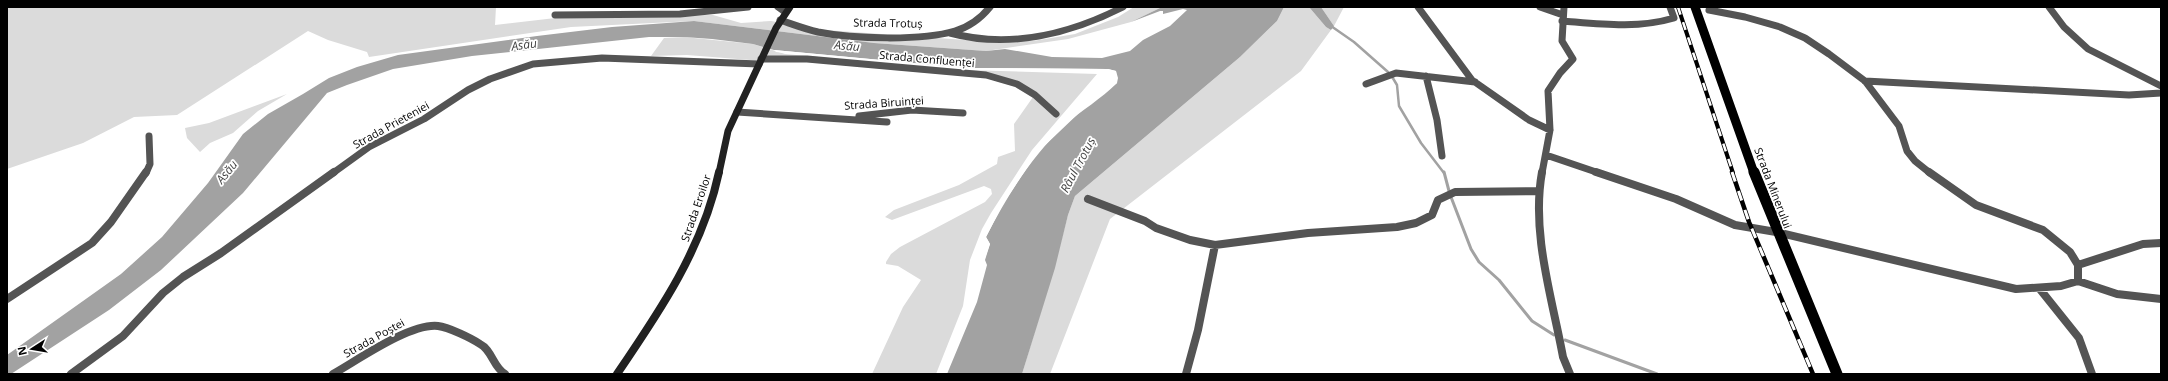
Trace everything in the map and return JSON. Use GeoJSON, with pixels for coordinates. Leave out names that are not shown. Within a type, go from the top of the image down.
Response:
{"type":"FeatureCollection","features":[{"type":"Feature","properties":{"kind":"main road","name":"Strada Minerului"},"geometry":{"type":"LineString","coordinates":[[1696,7],[1776,232],[1837,374]]}},
{"type":"Feature","properties":{"kind":"main road","name":"Strada Eroilor"},"geometry":{"type":"LineString","coordinates":[[617,374],[668,299],[700,236],[721,170],[726,138],[776,28],[788,10]]}},
{"type":"Feature","properties":{"kind":"street"},"geometry":{"type":"LineString","coordinates":[[555,15],[680,14],[748,7]]}},
{"type":"Feature","properties":{"kind":"street"},"geometry":{"type":"LineString","coordinates":[[778,7],[788,10]]}},
{"type":"Feature","properties":{"kind":"street","name":"Strada Trotuș"},"geometry":{"type":"LineString","coordinates":[[780,20],[823,33],[886,35],[949,33],[975,21],[990,7]]}},
{"type":"Feature","properties":{"kind":"street"},"geometry":{"type":"LineString","coordinates":[[949,33],[961,36],[1036,38],[1083,27],[1123,7]]}},
{"type":"Feature","properties":{"kind":"street"},"geometry":{"type":"LineString","coordinates":[[1418,7],[1451,54],[1475,82],[1529,120],[1550,130]]}},
{"type":"Feature","properties":{"kind":"street"},"geometry":{"type":"LineString","coordinates":[[1540,7],[1563,14],[1617,25],[1661,23],[1674,18],[1670,7]]}},
{"type":"Feature","properties":{"kind":"street"},"geometry":{"type":"LineString","coordinates":[[1696,7],[1708,8],[1751,18],[1795,33],[1824,51],[1865,81],[1899,126],[1907,151],[1924,170],[1976,206],[2043,230],[2070,252],[2078,265],[2078,281]]}},
{"type":"Feature","properties":{"kind":"street"},"geometry":{"type":"LineString","coordinates":[[2049,7],[2064,27],[2088,49],[2161,86]]}},
{"type":"Feature","properties":{"kind":"street"},"geometry":{"type":"LineString","coordinates":[[1563,14],[1562,41],[1573,59],[1560,73],[1548,91],[1550,130],[1539,191],[1541,241],[1563,357],[1570,374]]}},
{"type":"Feature","properties":{"kind":"street","name":"Strada Prieteniei"},"geometry":{"type":"LineString","coordinates":[[71,374],[123,336],[163,293],[183,277],[221,253],[364,150],[437,112],[468,90],[490,79],[533,64],[602,58],[760,62]]}},
{"type":"Feature","properties":{"kind":"street","name":"Strada Confluenței"},"geometry":{"type":"LineString","coordinates":[[760,62],[807,59],[986,75],[1008,81],[1022,87],[1035,95],[1056,114]]}},
{"type":"Feature","properties":{"kind":"street"},"geometry":{"type":"LineString","coordinates":[[1366,84],[1396,73],[1475,82]]}},
{"type":"Feature","properties":{"kind":"street"},"geometry":{"type":"LineString","coordinates":[[1426,76],[1437,120],[1442,156]]}},
{"type":"Feature","properties":{"kind":"street"},"geometry":{"type":"LineString","coordinates":[[1865,81],[2041,89],[2129,95],[2161,93]]}},
{"type":"Feature","properties":{"kind":"street","name":"Strada Biruinței"},"geometry":{"type":"LineString","coordinates":[[831,117],[912,110],[964,113]]}},
{"type":"Feature","properties":{"kind":"street","name":"Strada Biruinței"},"geometry":{"type":"LineString","coordinates":[[737,112],[831,117],[887,122]]}},
{"type":"Feature","properties":{"kind":"street"},"geometry":{"type":"LineString","coordinates":[[7,299],[70,259],[101,234],[147,171],[150,164],[149,136]]}},
{"type":"Feature","properties":{"kind":"street"},"geometry":{"type":"LineString","coordinates":[[1546,155],[1676,199],[1735,225],[1776,232],[2016,289],[2061,286],[2078,281],[2117,294],[2161,299]]}},
{"type":"Feature","properties":{"kind":"street"},"geometry":{"type":"LineString","coordinates":[[1088,200],[1145,221],[1163,231],[1190,240],[1215,245],[1308,233],[1402,226],[1432,215],[1438,200],[1455,192],[1539,191]]}},
{"type":"Feature","properties":{"kind":"street"},"geometry":{"type":"LineString","coordinates":[[2078,265],[2143,244],[2161,243]]}},
{"type":"Feature","properties":{"kind":"street"},"geometry":{"type":"LineString","coordinates":[[1186,374],[1198,330],[1215,245]]}},
{"type":"Feature","properties":{"kind":"street"},"geometry":{"type":"LineString","coordinates":[[2039,288],[2079,338],[2092,374]]}},
{"type":"Feature","properties":{"kind":"street","name":"Strada Poștei"},"geometry":{"type":"LineString","coordinates":[[333,374],[409,331],[433,325],[486,347],[498,370],[505,374]]}},
{"type":"Feature","properties":{"kind":"shaded area"},"geometry":{"type":"Polygon","coordinates":[[[7,7],[496,7],[495,25],[564,17],[713,15],[741,23],[771,21],[825,30],[994,42],[1033,41],[1075,34],[1118,17],[1134,7],[1162,7],[1131,22],[1068,39],[986,51],[874,43],[694,21],[571,27],[369,57],[367,52],[328,40],[308,31],[177,115],[134,117],[83,143],[7,169],[7,7]]]}},
{"type":"Feature","properties":{"kind":"shaded area"},"geometry":{"type":"Polygon","coordinates":[[[1284,7],[1309,7],[1326,27],[1331,30],[1301,71],[1110,219],[1050,374],[1022,374],[1054,268],[1068,215],[1075,196],[1240,57],[1277,21],[1284,7]]]}},
{"type":"Feature","properties":{"kind":"shaded area"},"geometry":{"type":"Polygon","coordinates":[[[1321,7],[1344,7],[1334,26],[1321,7]]]}},
{"type":"Feature","properties":{"kind":"shaded area"},"geometry":{"type":"Polygon","coordinates":[[[684,37],[753,44],[785,54],[965,70],[1097,74],[1032,150],[982,229],[970,260],[963,306],[936,374],[872,374],[903,307],[921,280],[898,266],[886,264],[886,262],[891,254],[900,247],[985,202],[992,194],[991,189],[984,186],[892,220],[885,217],[894,210],[959,185],[997,164],[998,157],[1015,151],[1014,124],[1033,97],[1013,86],[986,78],[808,62],[763,61],[687,55],[651,56],[664,38],[684,37]]]}},
{"type":"Feature","properties":{"kind":"shaded area"},"geometry":{"type":"Polygon","coordinates":[[[287,94],[258,111],[233,133],[210,143],[200,152],[187,138],[185,128],[209,123],[287,94]]]}},
{"type":"Feature","properties":{"kind":"water"},"geometry":{"type":"Polygon","coordinates":[[[1162,7],[1284,7],[1277,21],[1240,57],[1075,196],[1068,215],[1055,268],[1022,374],[947,374],[977,302],[987,265],[985,260],[990,244],[986,237],[994,222],[1011,192],[1041,150],[1065,125],[1117,83],[1116,71],[1108,69],[967,68],[774,50],[753,44],[712,39],[649,37],[472,56],[393,69],[327,93],[243,193],[161,270],[109,310],[11,374],[7,374],[7,355],[121,274],[162,237],[208,183],[243,134],[268,114],[329,78],[357,67],[398,55],[537,36],[612,27],[694,21],[874,43],[986,51],[1005,49],[1052,57],[1102,58],[1130,51],[1143,40],[1170,26],[1187,10],[1183,9],[1163,14],[1163,11],[1160,11],[1131,22],[1162,7]]]}},
{"type":"Feature","properties":{"kind":"water"},"geometry":{"type":"Polygon","coordinates":[[[1309,7],[1321,7],[1334,26],[1331,30],[1326,27],[1309,7]]]}},
{"type":"Feature","properties":{"kind":"pier"},"geometry":{"type":"Polygon","coordinates":[[[774,50],[966,68],[1108,69],[1116,71],[1118,78],[1117,83],[1097,99],[1115,82],[1115,73],[948,69],[776,52],[774,50]]]}},
{"type":"Feature","properties":{"kind":"pier"},"geometry":{"type":"Polygon","coordinates":[[[1080,112],[1037,153],[1003,204],[986,237],[990,244],[984,261],[988,244],[984,237],[1002,202],[1036,152],[1065,123],[1080,112]]]}},
{"type":"Feature","properties":{"kind":"waterway"},"geometry":{"type":"LineString","coordinates":[[1331,26],[1354,42],[1388,72]]}},
{"type":"Feature","properties":{"kind":"waterway"},"geometry":{"type":"LineString","coordinates":[[1391,75],[1397,85],[1399,106],[1421,143],[1444,173]]}},
{"type":"Feature","properties":{"kind":"waterway"},"geometry":{"type":"LineString","coordinates":[[1444,172],[1449,191]]}},
{"type":"Feature","properties":{"kind":"waterway"},"geometry":{"type":"LineString","coordinates":[[1451,197],[1471,249],[1479,262],[1499,280],[1532,321],[1554,335]]}},
{"type":"Feature","properties":{"kind":"waterway"},"geometry":{"type":"LineString","coordinates":[[1565,340],[1657,374]]}},
{"type":"Feature","properties":{"kind":"railway"},"geometry":{"type":"LineString","coordinates":[[1678,7],[1733,173]]}},
{"type":"Feature","properties":{"kind":"railway"},"geometry":{"type":"LineString","coordinates":[[1732,172],[1749,222],[1813,374]]}},
{"type":"Feature","properties":{"kind":"water label","name":"Asău"},"geometry":{"type":"Point","coordinates":[524,45]}},
{"type":"Feature","properties":{"kind":"water label","name":"Asău"},"geometry":{"type":"Point","coordinates":[847,46]}},
{"type":"Feature","properties":{"kind":"water label","name":"Râul Trotuș"},"geometry":{"type":"Point","coordinates":[1078,165]}},
{"type":"Feature","properties":{"kind":"water label","name":"Asău"},"geometry":{"type":"Point","coordinates":[227,172]}}]}
